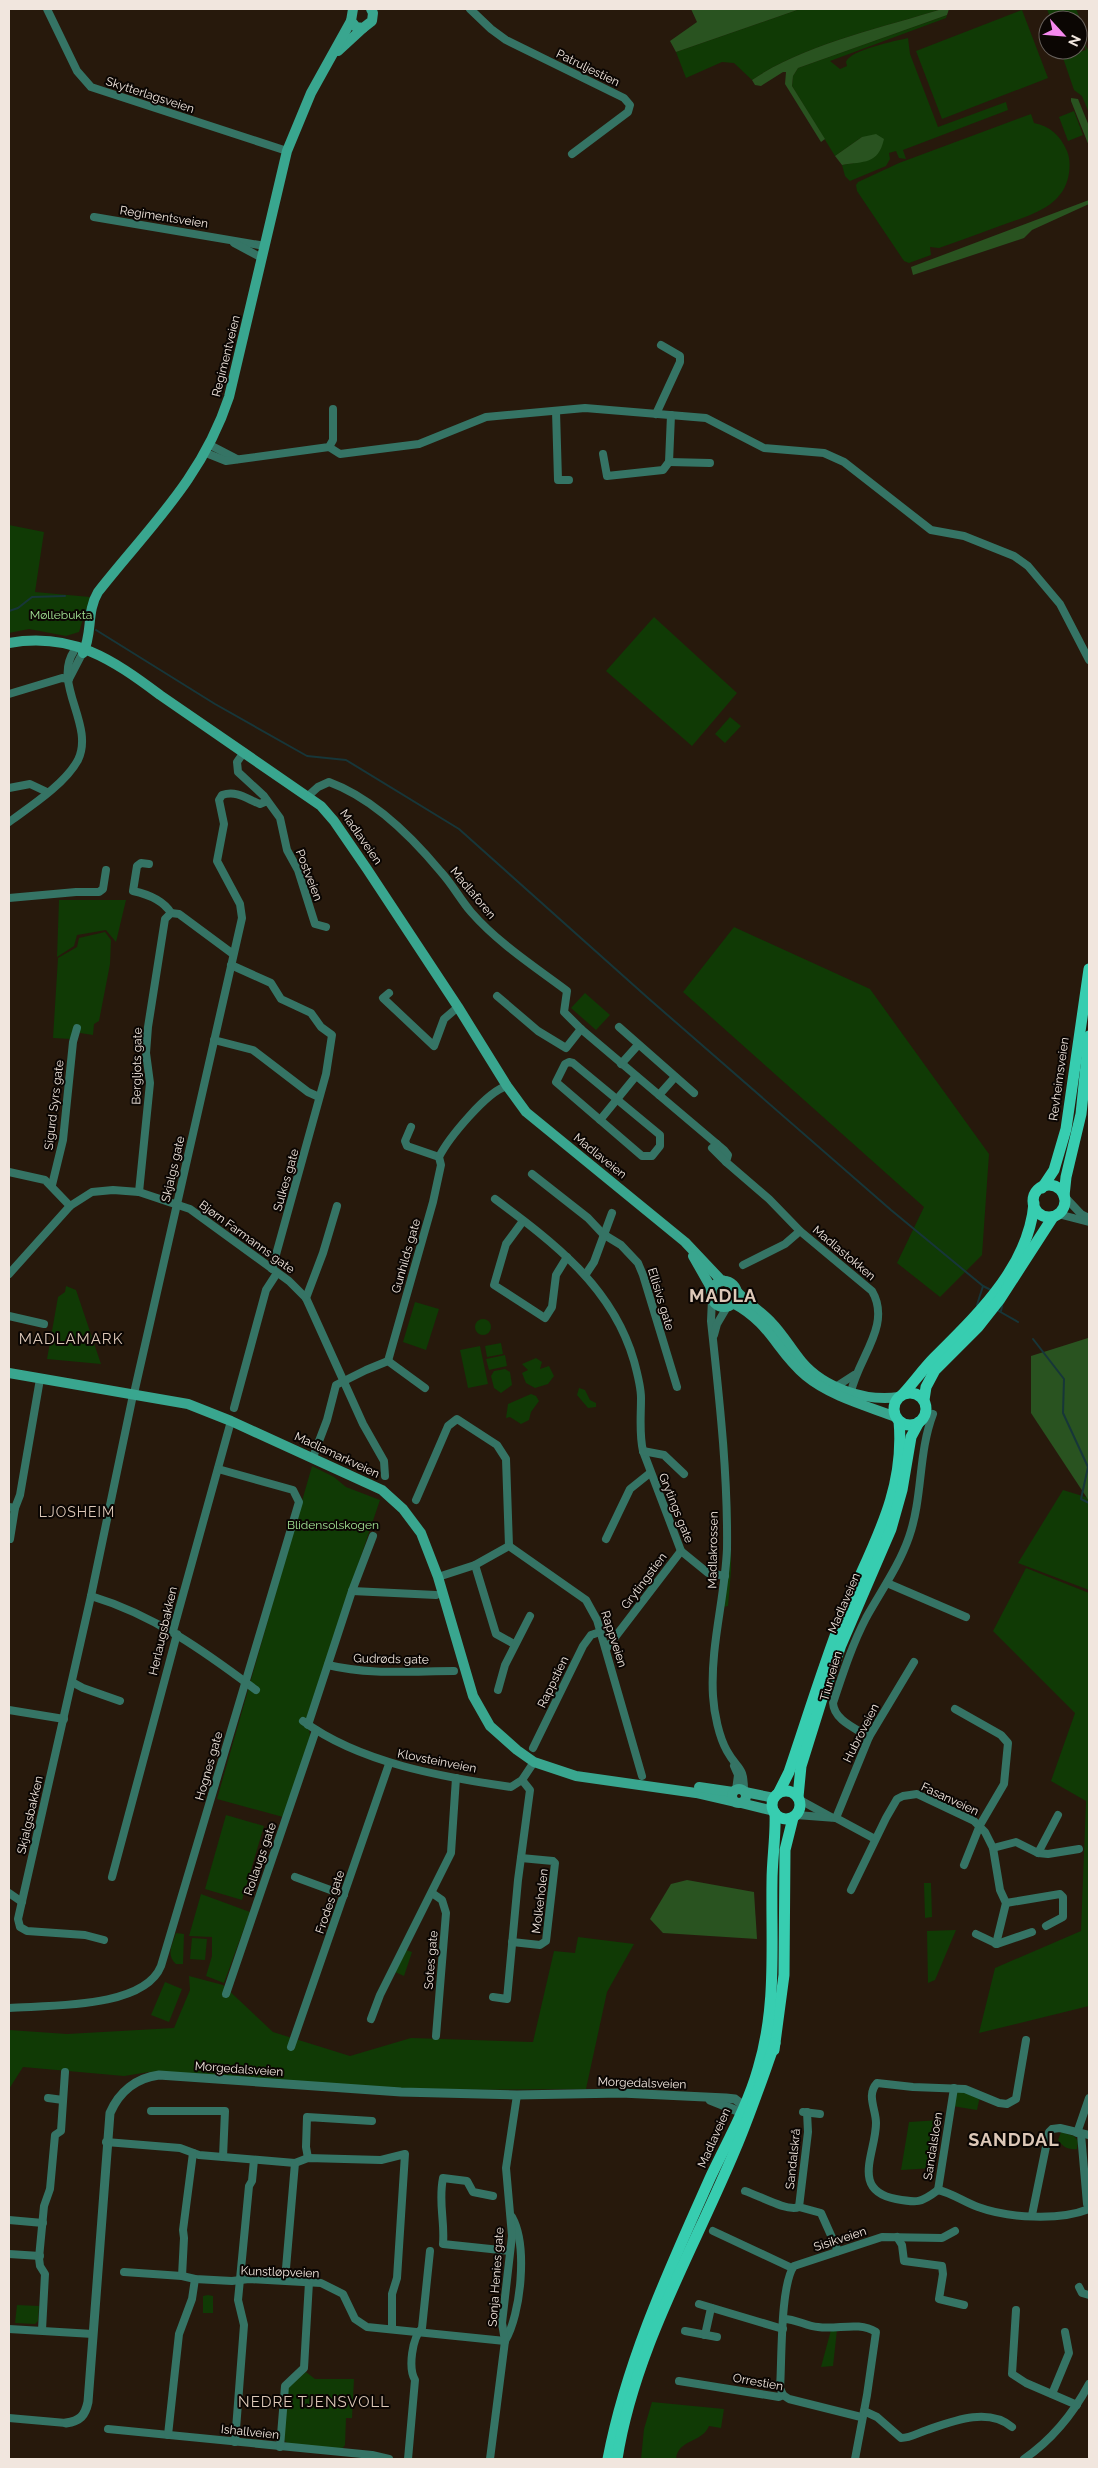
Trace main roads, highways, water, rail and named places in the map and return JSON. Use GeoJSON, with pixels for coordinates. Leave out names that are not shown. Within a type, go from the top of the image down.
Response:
{"type":"FeatureCollection","features":[{"type":"Feature","properties":{"kind":"main road","name":"Regimentveien"},"geometry":{"type":"LineString","coordinates":[[325,68],[342,46],[363,28],[372,23],[373,10]]}},
{"type":"Feature","properties":{"kind":"main road","name":"Regimentveien"},"geometry":{"type":"LineString","coordinates":[[80,650],[90,631],[91,605],[98,592],[174,501],[208,449],[229,397],[287,151],[300,117],[350,14]]}},
{"type":"Feature","properties":{"kind":"main road"},"geometry":{"type":"LineString","coordinates":[[350,14],[356,27],[363,28]]}},
{"type":"Feature","properties":{"kind":"main road","name":"Madlaveien"},"geometry":{"type":"LineString","coordinates":[[12,643],[44,640],[80,650],[123,668],[308,796],[334,821],[458,1007],[507,1086],[526,1112],[685,1242],[720,1279],[727,1282]]}},
{"type":"Feature","properties":{"kind":"main road","name":"Revheimsveien"},"geometry":{"type":"LineString","coordinates":[[1042,1188],[1054,1170],[1066,1129],[1089,969]]}},
{"type":"Feature","properties":{"kind":"main road","name":"Revheimsveien"},"geometry":{"type":"LineString","coordinates":[[1064,1196],[1066,1177],[1081,1114],[1089,1036]]}},
{"type":"Feature","properties":{"kind":"main road"},"geometry":{"type":"LineString","coordinates":[[898,1419],[894,1409],[901,1395],[987,1316],[1017,1267],[1064,1207],[1064,1196],[1055,1186],[1042,1188],[1036,1192],[1033,1220],[1017,1267]]}},
{"type":"Feature","properties":{"kind":"main road"},"geometry":{"type":"LineString","coordinates":[[1034,1203],[1039,1213],[1056,1215]]}},
{"type":"Feature","properties":{"kind":"main road","name":"Madlaveien"},"geometry":{"type":"LineString","coordinates":[[685,1242],[710,1286],[712,1296]]}},
{"type":"Feature","properties":{"kind":"main road"},"geometry":{"type":"LineString","coordinates":[[924,1400],[912,1392],[875,1399],[851,1392],[823,1380],[803,1363],[773,1324],[756,1307],[742,1297],[727,1282],[717,1284],[712,1296],[718,1306],[730,1305],[759,1320],[796,1366],[813,1381],[911,1425],[919,1422],[925,1414],[924,1400],[929,1378],[947,1351]]}},
{"type":"Feature","properties":{"kind":"main road"},"geometry":{"type":"LineString","coordinates":[[730,1305],[737,1296],[735,1289]]}},
{"type":"Feature","properties":{"kind":"main road","name":"Madlamarkveien"},"geometry":{"type":"LineString","coordinates":[[9,1373],[134,1392],[188,1404],[231,1420],[313,1457],[358,1478],[392,1498],[421,1533],[438,1578],[473,1696],[490,1726],[516,1750],[534,1762],[576,1776],[643,1780],[739,1795],[776,1795]]}},
{"type":"Feature","properties":{"kind":"main road","name":"Madlaveien"},"geometry":{"type":"LineString","coordinates":[[776,1795],[790,1772],[841,1621],[884,1522],[898,1467],[900,1440],[898,1419]]}},
{"type":"Feature","properties":{"kind":"main road","name":"Madlaveien"},"geometry":{"type":"LineString","coordinates":[[799,1798],[801,1766],[818,1710],[841,1644],[891,1529],[902,1490],[911,1437],[919,1422]]}},
{"type":"Feature","properties":{"kind":"main road"},"geometry":{"type":"LineString","coordinates":[[788,1790],[799,1798],[801,1807],[795,1816],[781,1818],[774,1812],[776,1795],[788,1790]]}},
{"type":"Feature","properties":{"kind":"main road","name":"Madlamarkveien"},"geometry":{"type":"LineString","coordinates":[[739,1795],[774,1812]]}},
{"type":"Feature","properties":{"kind":"main road","name":"Madlaveien"},"geometry":{"type":"LineString","coordinates":[[736,2149],[745,2109],[761,2059],[772,2005],[774,1812]]}},
{"type":"Feature","properties":{"kind":"main road","name":"Madlaveien"},"geometry":{"type":"LineString","coordinates":[[617,2459],[633,2394],[648,2349],[736,2149],[752,2120],[764,2092],[775,2043],[784,1975],[785,1850],[795,1816]]}},
{"type":"Feature","properties":{"kind":"main road","name":"Madlaveien"},"geometry":{"type":"LineString","coordinates":[[608,2459],[620,2407],[651,2316],[668,2274],[775,2043]]}},
{"type":"Feature","properties":{"kind":"waterway"},"geometry":{"type":"LineString","coordinates":[[9,611],[18,608],[32,597],[65,596]]}},
{"type":"Feature","properties":{"kind":"waterway"},"geometry":{"type":"LineString","coordinates":[[96,630],[215,704],[307,756],[346,760],[459,829],[648,998],[891,1210],[983,1286],[991,1290]]}},
{"type":"Feature","properties":{"kind":"waterway"},"geometry":{"type":"LineString","coordinates":[[977,1305],[983,1286]]}},
{"type":"Feature","properties":{"kind":"waterway"},"geometry":{"type":"LineString","coordinates":[[1001,1311],[1003,1301]]}},
{"type":"Feature","properties":{"kind":"waterway"},"geometry":{"type":"LineString","coordinates":[[997,1310],[1018,1322]]}},
{"type":"Feature","properties":{"kind":"waterway"},"geometry":{"type":"LineString","coordinates":[[1033,1339],[1064,1379],[1063,1413],[1088,1467],[1081,1499],[1089,1503]]}},
{"type":"Feature","properties":{"kind":"district","name":"MADLA"},"geometry":{"type":"Point","coordinates":[723,1296]}},
{"type":"Feature","properties":{"kind":"district","name":"MADLAMARK"},"geometry":{"type":"Point","coordinates":[71,1339]}},
{"type":"Feature","properties":{"kind":"district","name":"LJOSHEIM"},"geometry":{"type":"Point","coordinates":[77,1512]}},
{"type":"Feature","properties":{"kind":"district","name":"SANDDAL"},"geometry":{"type":"Point","coordinates":[1014,2140]}},
{"type":"Feature","properties":{"kind":"district","name":"NEDRE TJENSVOLL"},"geometry":{"type":"Point","coordinates":[314,2402]}},
{"type":"Feature","properties":{"kind":"park label","name":"Møllebukta"},"geometry":{"type":"Point","coordinates":[61,615]}},
{"type":"Feature","properties":{"kind":"park label","name":"Blidensolskogen"},"geometry":{"type":"Point","coordinates":[333,1525]}}]}
